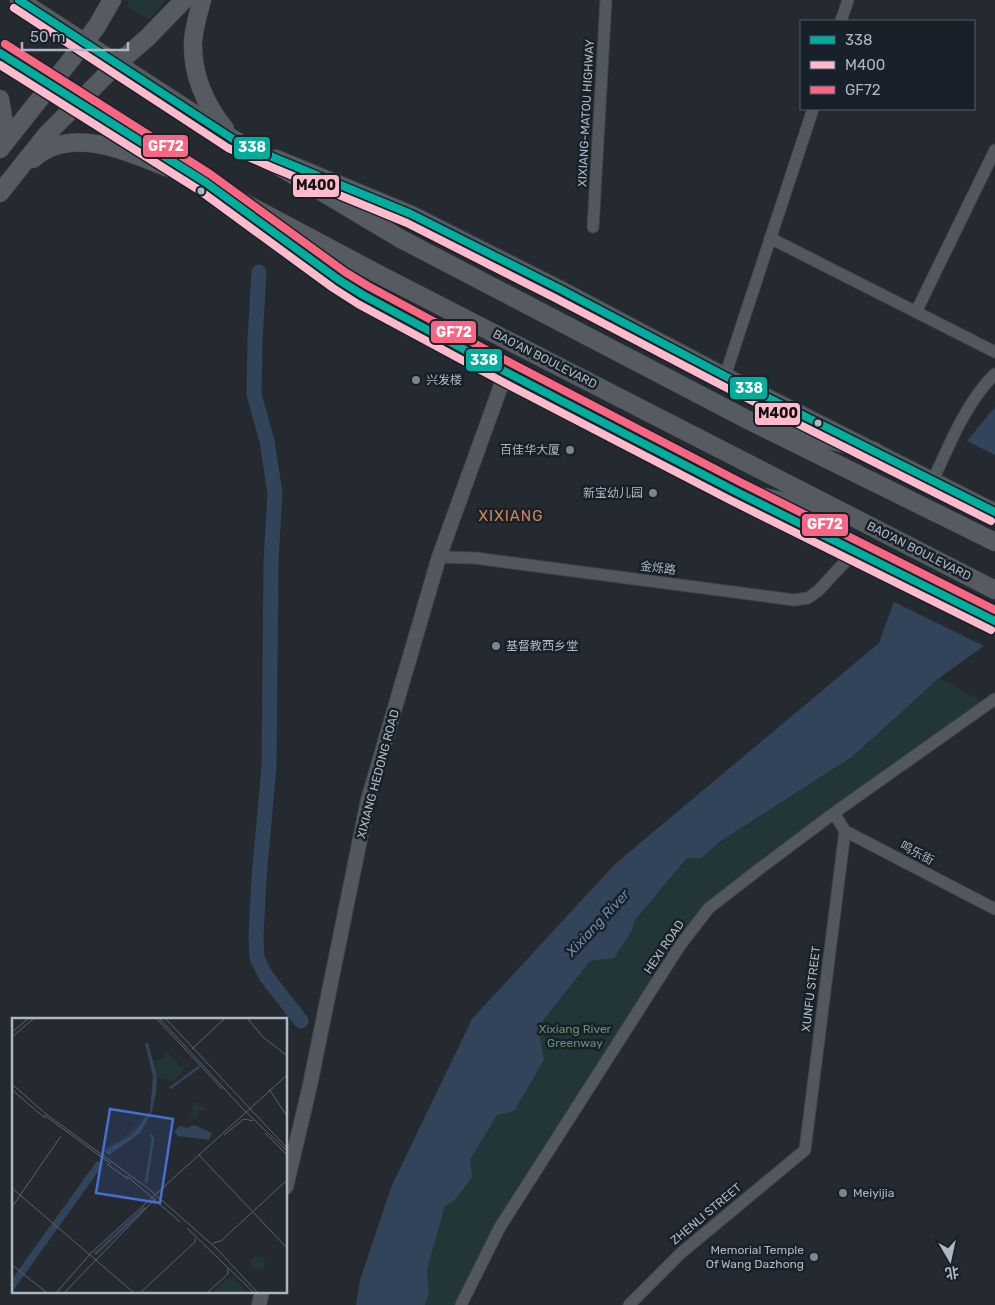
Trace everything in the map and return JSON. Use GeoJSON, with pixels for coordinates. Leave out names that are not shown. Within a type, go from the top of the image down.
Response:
{"type":"FeatureCollection","features":[{"type":"Feature","properties":{"kind":"main road"},"geometry":{"type":"LineString","coordinates":[[19,0],[233,139],[402,239],[750,421],[995,542]]}},
{"type":"Feature","properties":{"kind":"main road"},"geometry":{"type":"LineString","coordinates":[[0,149],[85,42],[112,0]]}},
{"type":"Feature","properties":{"kind":"main road"},"geometry":{"type":"LineString","coordinates":[[4,187],[47,134],[184,0]]}},
{"type":"Feature","properties":{"kind":"main road"},"geometry":{"type":"LineString","coordinates":[[202,0],[196,20],[193,41],[197,73],[201,89],[208,104],[233,139],[411,214],[560,289],[725,376],[995,512]]}},
{"type":"Feature","properties":{"kind":"main road","name":"BAO'AN BOULEVARD"},"geometry":{"type":"LineString","coordinates":[[0,53],[205,182],[382,276],[995,590]]}},
{"type":"Feature","properties":{"kind":"main road"},"geometry":{"type":"LineString","coordinates":[[0,100],[4,122],[0,136]]}},
{"type":"Feature","properties":{"kind":"main road"},"geometry":{"type":"LineString","coordinates":[[4,187],[40,153],[59,144],[76,143],[96,144],[120,149],[205,182],[339,280],[363,295],[735,491],[992,620]]}},
{"type":"Feature","properties":{"kind":"main road"},"geometry":{"type":"LineString","coordinates":[[750,421],[874,451]]}},
{"type":"Feature","properties":{"kind":"main road"},"geometry":{"type":"LineString","coordinates":[[735,491],[852,516]]}},
{"type":"Feature","properties":{"kind":"street","name":"XIXIANG-MATOU HIGHWAY"},"geometry":{"type":"LineString","coordinates":[[592,227],[606,0]]}},
{"type":"Feature","properties":{"kind":"street"},"geometry":{"type":"LineString","coordinates":[[842,20],[848,0]]}},
{"type":"Feature","properties":{"kind":"street"},"geometry":{"type":"LineString","coordinates":[[725,376],[813,110]]}},
{"type":"Feature","properties":{"kind":"street"},"geometry":{"type":"LineString","coordinates":[[916,312],[995,150]]}},
{"type":"Feature","properties":{"kind":"street"},"geometry":{"type":"LineString","coordinates":[[770,238],[995,352]]}},
{"type":"Feature","properties":{"kind":"street","name":"XIXIANG HEDONG ROAD"},"geometry":{"type":"LineString","coordinates":[[288,1178],[310,1085],[368,800],[439,557],[506,372]]}},
{"type":"Feature","properties":{"kind":"street"},"geometry":{"type":"LineString","coordinates":[[937,482],[970,405],[995,374]]}},
{"type":"Feature","properties":{"kind":"street","name":"金烁路"},"geometry":{"type":"LineString","coordinates":[[439,557],[475,558],[794,600],[808,598],[818,591],[855,552]]}},
{"type":"Feature","properties":{"kind":"street","name":"HEXI ROAD"},"geometry":{"type":"LineString","coordinates":[[461,1305],[500,1227],[681,944],[709,908],[834,813],[995,699]]}},
{"type":"Feature","properties":{"kind":"street"},"geometry":{"type":"LineString","coordinates":[[834,813],[845,831]]}},
{"type":"Feature","properties":{"kind":"street","name":"鸣乐街"},"geometry":{"type":"LineString","coordinates":[[845,831],[995,909]]}},
{"type":"Feature","properties":{"kind":"street","name":"XUNFU STREET"},"geometry":{"type":"LineString","coordinates":[[805,1150],[845,831]]}},
{"type":"Feature","properties":{"kind":"street","name":"ZHENLI STREET"},"geometry":{"type":"LineString","coordinates":[[630,1305],[681,1252],[805,1150]]}},
{"type":"Feature","properties":{"kind":"street"},"geometry":{"type":"LineString","coordinates":[[259,1305],[262,1292]]}},
{"type":"Feature","properties":{"kind":"green space"},"geometry":{"type":"Polygon","coordinates":[[[129,0],[165,0],[150,19],[147,19],[127,7],[129,0]]]}},
{"type":"Feature","properties":{"kind":"green space","name":"Xixiang River Greenway"},"geometry":{"type":"Polygon","coordinates":[[[939,678],[982,701],[832,809],[702,907],[678,941],[496,1225],[455,1305],[425,1305],[429,1294],[427,1270],[445,1205],[456,1199],[472,1177],[470,1160],[497,1115],[538,1027],[590,961],[631,932],[635,920],[687,858],[702,858],[719,842],[852,757],[939,678]]]}},
{"type":"Feature","properties":{"kind":"water"},"geometry":{"type":"Polygon","coordinates":[[[995,407],[995,455],[967,441],[995,407]]]}},
{"type":"Feature","properties":{"kind":"water","name":"Xixiang River"},"geometry":{"type":"Polygon","coordinates":[[[894,602],[984,646],[939,678],[852,757],[719,842],[702,858],[687,858],[635,920],[631,932],[614,958],[590,961],[538,1027],[544,1060],[514,1111],[497,1115],[470,1160],[472,1177],[456,1199],[445,1206],[427,1270],[429,1294],[425,1305],[356,1305],[360,1280],[392,1185],[472,1019],[615,864],[879,643],[894,602]]]}},
{"type":"Feature","properties":{"kind":"waterway"},"geometry":{"type":"LineString","coordinates":[[259,272],[254,394],[267,441],[275,493],[271,561],[269,767],[259,878],[256,937],[257,958],[266,976],[301,1021]]}},
{"type":"Feature","properties":{"kind":"transit line","name":"338"},"geometry":{"type":"LineString","coordinates":[[19,0],[233,139],[411,214],[560,289],[725,376],[995,512]]}},
{"type":"Feature","properties":{"kind":"transit line","name":"M400"},"geometry":{"type":"LineString","coordinates":[[14,8],[228,148],[407,223],[721,385],[991,521]]}},
{"type":"Feature","properties":{"kind":"transit line","name":"GF72"},"geometry":{"type":"LineString","coordinates":[[5,44],[210,174],[345,272],[368,286],[740,482],[995,610]]}},
{"type":"Feature","properties":{"kind":"transit line","name":"338"},"geometry":{"type":"LineString","coordinates":[[0,53],[205,182],[339,280],[363,295],[735,491],[995,621]]}},
{"type":"Feature","properties":{"kind":"transit line","name":"M400"},"geometry":{"type":"LineString","coordinates":[[0,65],[199,190],[333,288],[358,304],[730,500],[991,630]]}},
{"type":"Feature","properties":{"kind":"place","name":"兴发楼"},"geometry":{"type":"Point","coordinates":[416,380]}},
{"type":"Feature","properties":{"kind":"place","name":"百佳华大厦"},"geometry":{"type":"Point","coordinates":[570,450]}},
{"type":"Feature","properties":{"kind":"place","name":"新宝幼儿园"},"geometry":{"type":"Point","coordinates":[653,493]}},
{"type":"Feature","properties":{"kind":"place","name":"基督教西乡堂"},"geometry":{"type":"Point","coordinates":[496,646]}},
{"type":"Feature","properties":{"kind":"place","name":"Meiyijia"},"geometry":{"type":"Point","coordinates":[843,1193]}},
{"type":"Feature","properties":{"kind":"place","name":"Memorial Temple Of Wang Dazhong"},"geometry":{"type":"Point","coordinates":[814,1257]}},
{"type":"Feature","properties":{"kind":"district","name":"XIXIANG"},"geometry":{"type":"Point","coordinates":[511,516]}}]}
